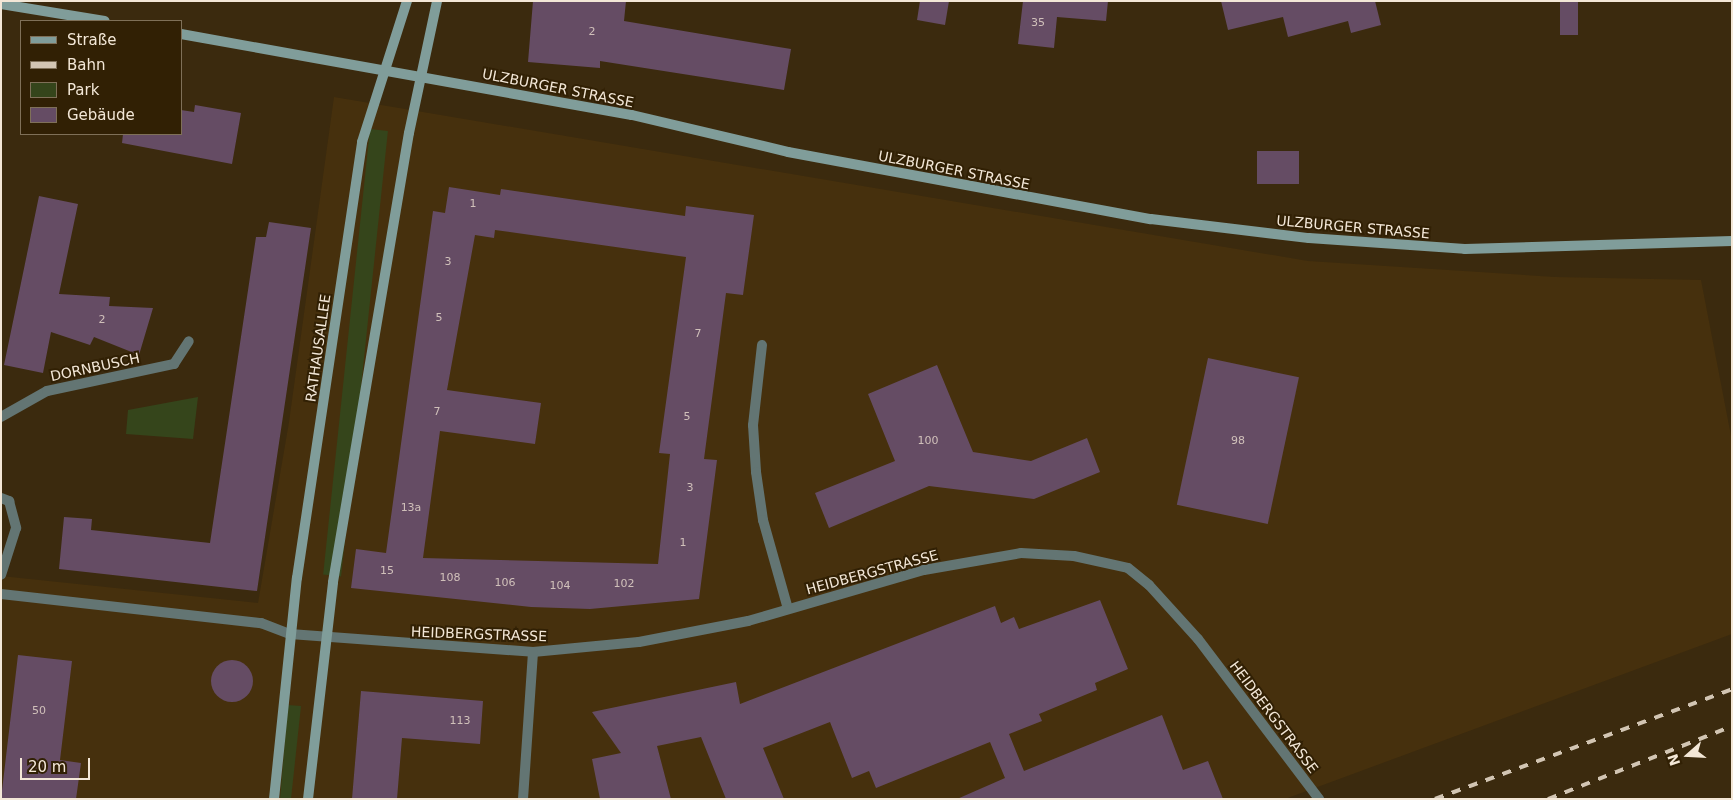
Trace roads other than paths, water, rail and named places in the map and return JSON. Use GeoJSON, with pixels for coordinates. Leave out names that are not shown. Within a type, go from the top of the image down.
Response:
{"type":"FeatureCollection","features":[{"type":"Feature","properties":{"kind":"main road","name":"RATHAUSALLEE"},"geometry":{"type":"LineString","coordinates":[[274,799],[290,634],[362,142],[383,68],[407,1]]}},
{"type":"Feature","properties":{"kind":"main road"},"geometry":{"type":"LineString","coordinates":[[308,799],[326,637],[422,76],[437,1]]}},
{"type":"Feature","properties":{"kind":"main road"},"geometry":{"type":"LineString","coordinates":[[1,4],[99,20]]}},
{"type":"Feature","properties":{"kind":"main road","name":"ULZBURGER STRASSE"},"geometry":{"type":"LineString","coordinates":[[182,34],[383,68],[632,115],[788,152],[1151,219],[1309,238],[1465,249],[1732,242]]}},
{"type":"Feature","properties":{"kind":"street","name":"DORNBUSCH"},"geometry":{"type":"LineString","coordinates":[[1,417],[47,391],[174,364],[190,341]]}},
{"type":"Feature","properties":{"kind":"street"},"geometry":{"type":"LineString","coordinates":[[762,345],[753,425],[756,472],[763,520],[788,609]]}},
{"type":"Feature","properties":{"kind":"street"},"geometry":{"type":"LineString","coordinates":[[1,498],[9,501],[16,528],[1,575]]}},
{"type":"Feature","properties":{"kind":"street","name":"HEIDBERGSTRASSE"},"geometry":{"type":"LineString","coordinates":[[326,637],[534,652],[639,642],[788,609],[924,570],[1021,553],[1074,556],[1128,568],[1198,639],[1319,799]]}},
{"type":"Feature","properties":{"kind":"street"},"geometry":{"type":"LineString","coordinates":[[1,594],[262,622],[290,634],[326,637]]}},
{"type":"Feature","properties":{"kind":"street"},"geometry":{"type":"LineString","coordinates":[[523,799],[534,652]]}},
{"type":"Feature","properties":{"kind":"railway"},"geometry":{"type":"LineString","coordinates":[[1435,799],[1732,689]]}},
{"type":"Feature","properties":{"kind":"railway"},"geometry":{"type":"LineString","coordinates":[[1548,799],[1732,726]]}}]}
